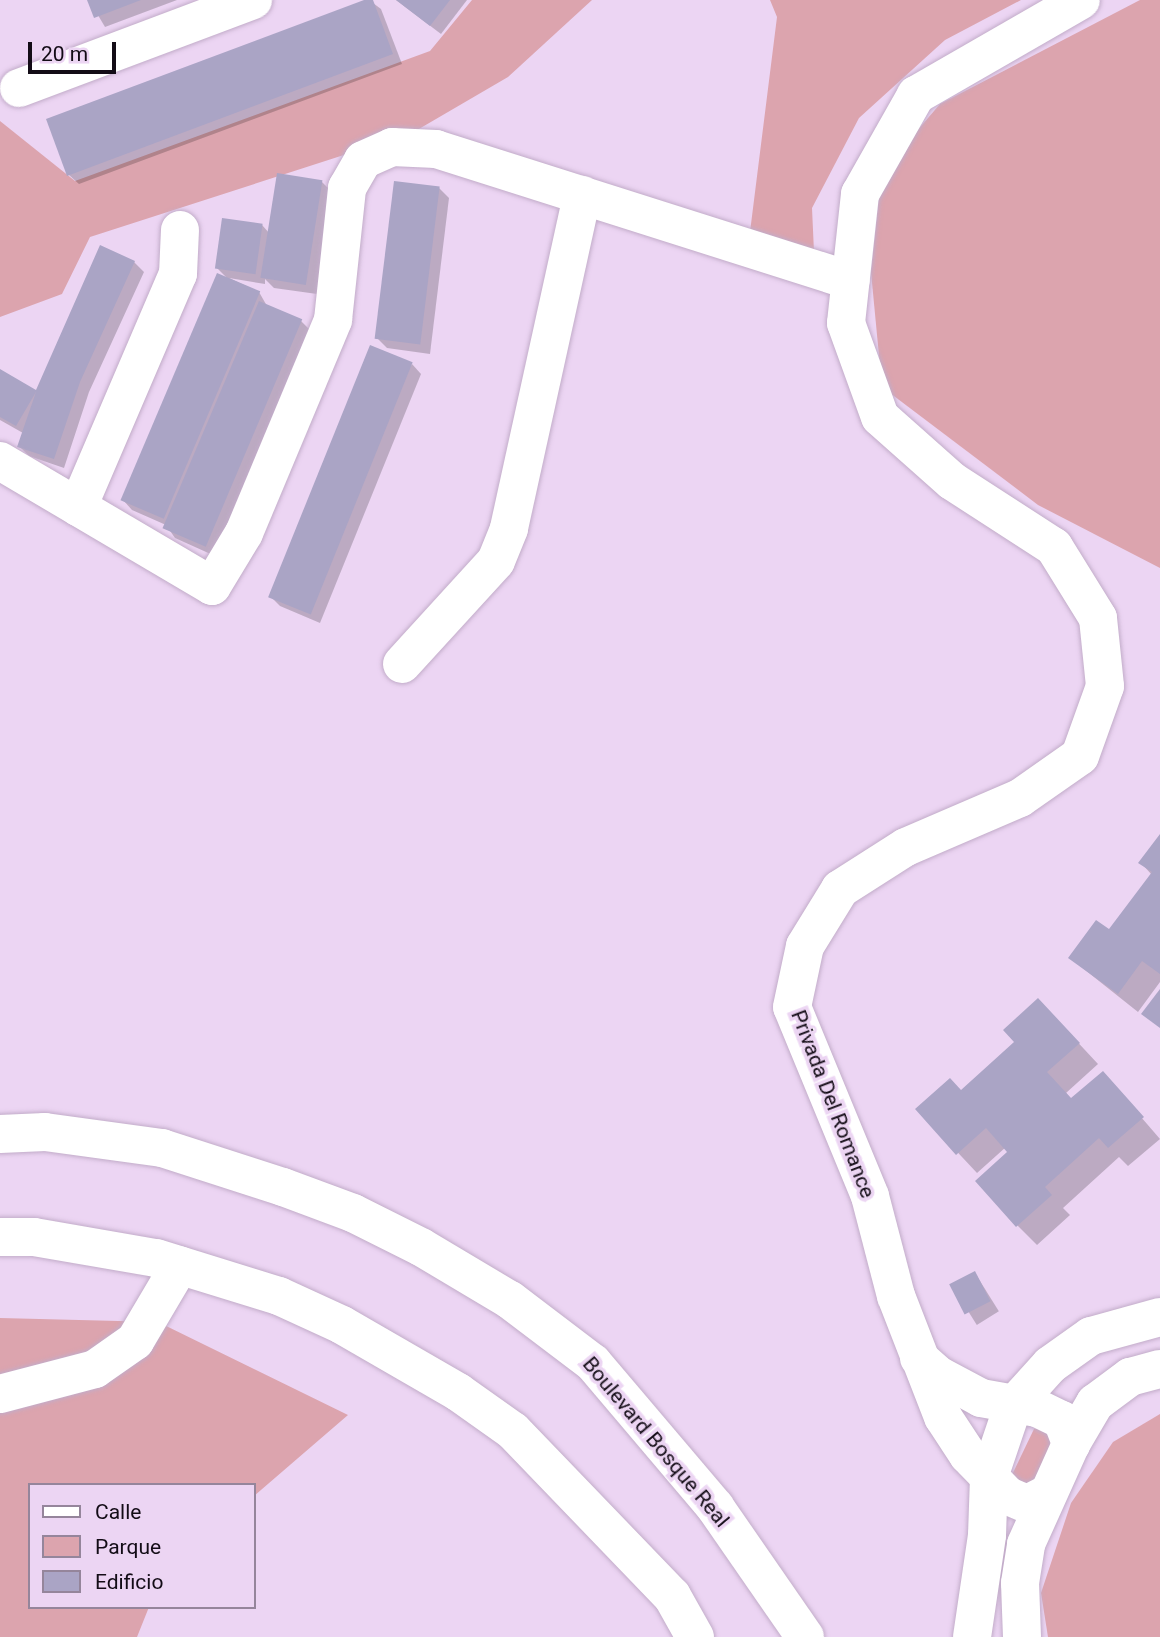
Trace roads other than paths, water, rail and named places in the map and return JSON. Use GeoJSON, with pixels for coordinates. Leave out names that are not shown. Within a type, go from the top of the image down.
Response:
{"type":"FeatureCollection","features":[{"type":"Feature","properties":{"kind":"street"},"geometry":{"type":"LineString","coordinates":[[19,88],[253,0]]}},
{"type":"Feature","properties":{"kind":"street","name":"Privada Del Romance"},"geometry":{"type":"LineString","coordinates":[[1047,1494],[1027,1504],[1008,1496],[952,1435],[896,1297],[870,1196],[792,1007],[805,946],[840,889],[906,847],[1020,798],[1080,756],[1105,686],[1098,618],[1054,547],[952,481],[880,417],[846,323],[860,194],[916,94],[1081,0]]}},
{"type":"Feature","properties":{"kind":"street"},"geometry":{"type":"LineString","coordinates":[[0,461],[212,586],[244,533],[333,320],[347,188],[363,160],[392,147],[436,149],[851,281]]}},
{"type":"Feature","properties":{"kind":"street"},"geometry":{"type":"LineString","coordinates":[[402,664],[496,561],[509,528],[582,195]]}},
{"type":"Feature","properties":{"kind":"street"},"geometry":{"type":"LineString","coordinates":[[78,507],[178,274],[180,230]]}},
{"type":"Feature","properties":{"kind":"street","name":"Boulevard Bosque Real"},"geometry":{"type":"LineString","coordinates":[[0,1134],[45,1132],[162,1148],[283,1187],[410,1241],[510,1300],[593,1363],[715,1507],[805,1637]]}},
{"type":"Feature","properties":{"kind":"street"},"geometry":{"type":"LineString","coordinates":[[0,1237],[48,1240],[180,1265],[279,1296],[342,1325],[458,1392],[513,1431],[672,1595],[695,1637]]}},
{"type":"Feature","properties":{"kind":"street"},"geometry":{"type":"LineString","coordinates":[[0,1394],[95,1369],[135,1341],[180,1265]]}},
{"type":"Feature","properties":{"kind":"street"},"geometry":{"type":"LineString","coordinates":[[972,1637],[987,1535],[989,1477],[1013,1406],[1050,1365],[1091,1336],[1160,1317]]}},
{"type":"Feature","properties":{"kind":"street"},"geometry":{"type":"LineString","coordinates":[[919,1358],[938,1375],[981,1398],[1013,1406],[1037,1408],[1062,1420],[1071,1444]]}},
{"type":"Feature","properties":{"kind":"street"},"geometry":{"type":"LineString","coordinates":[[1022,1637],[1020,1583],[1024,1557],[1047,1494],[1071,1444],[1094,1403],[1130,1377],[1160,1369]]}}]}
